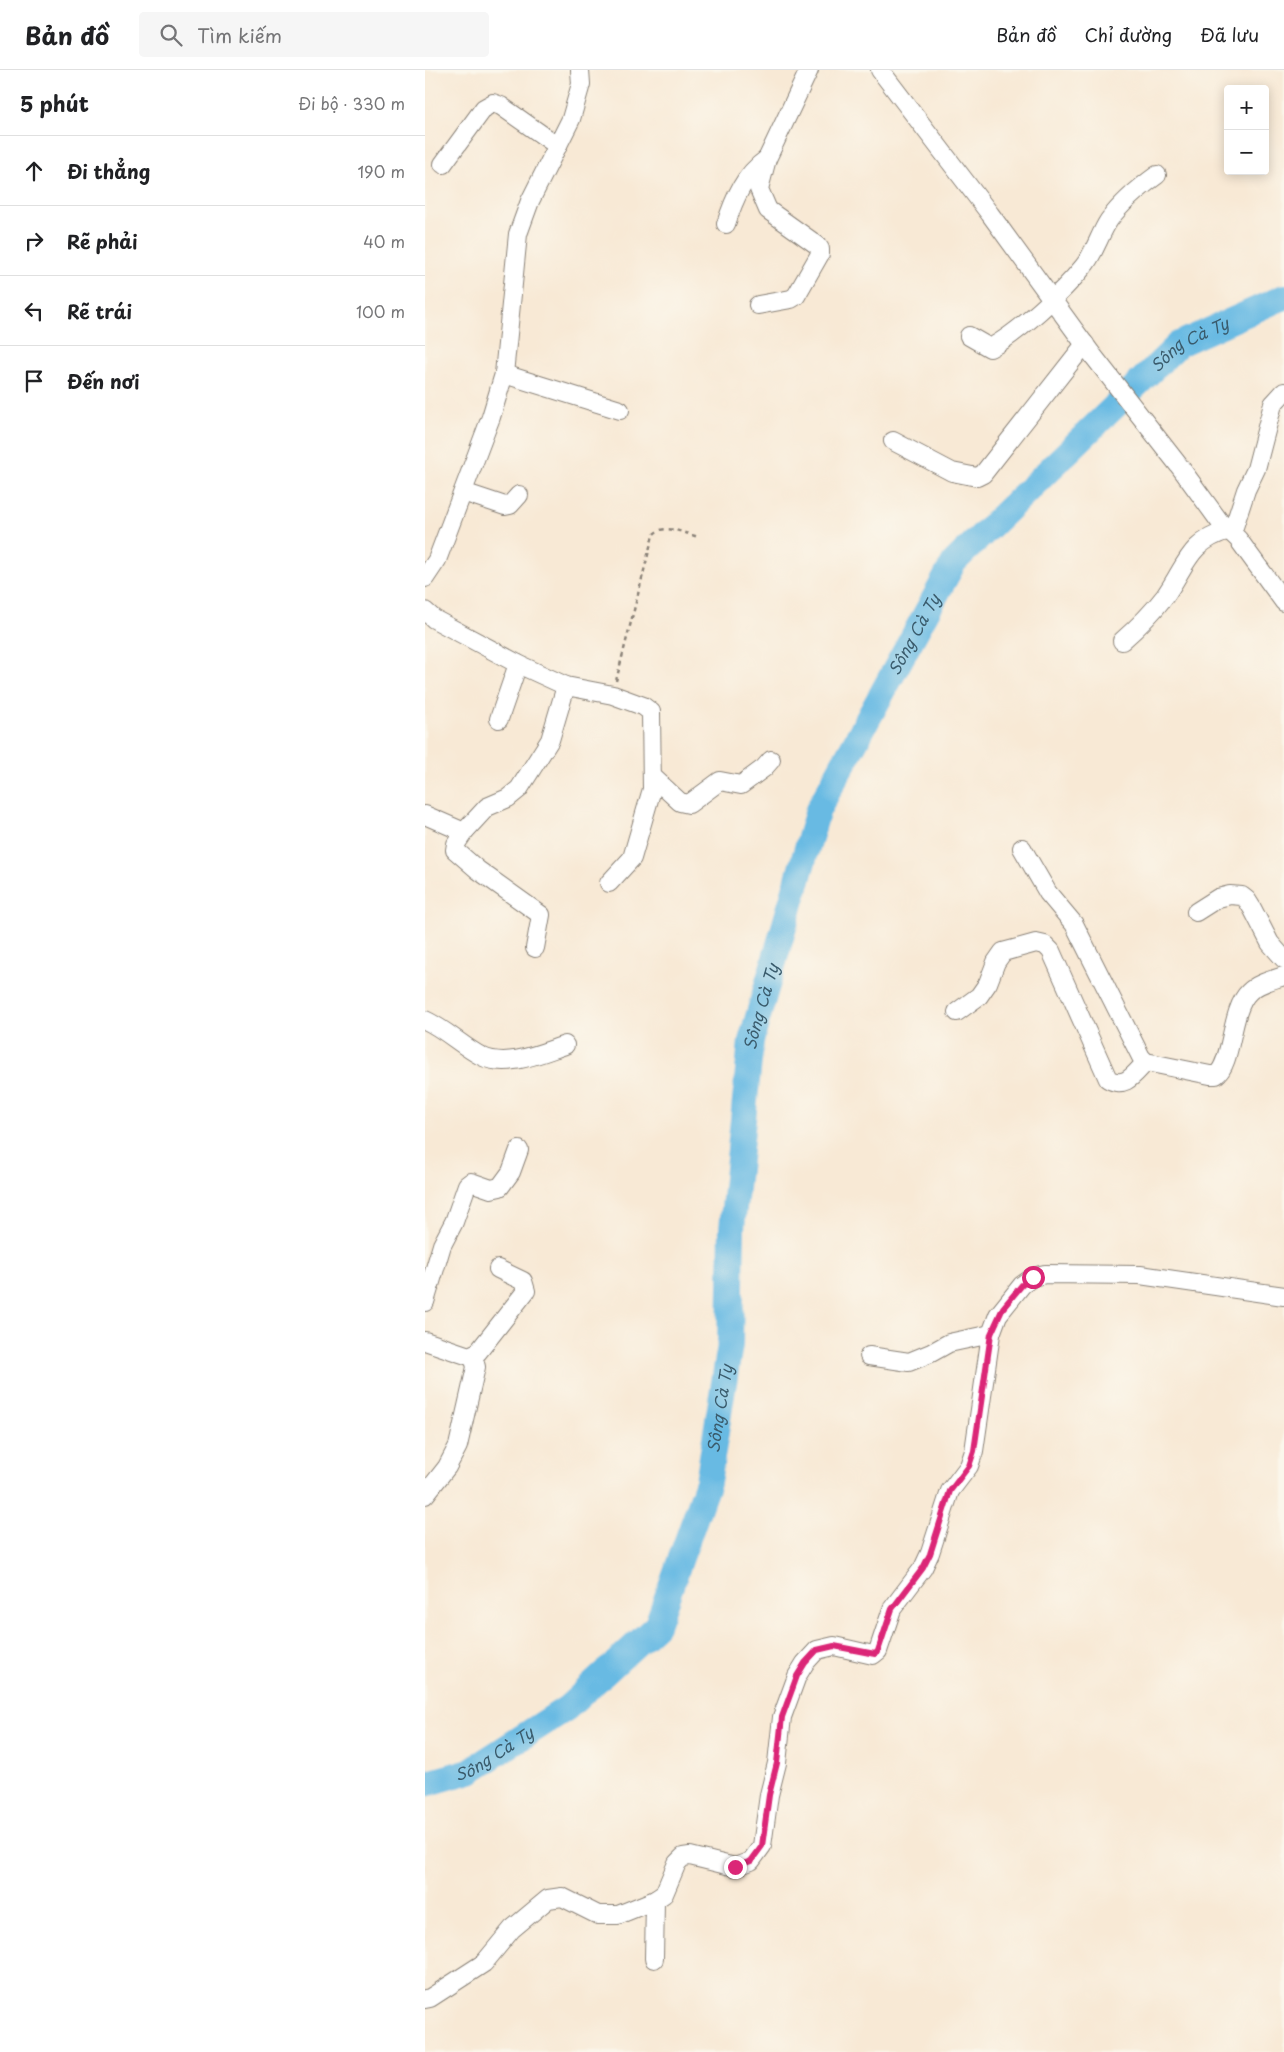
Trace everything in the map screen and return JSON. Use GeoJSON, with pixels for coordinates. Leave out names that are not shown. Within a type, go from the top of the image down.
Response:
{"type":"FeatureCollection","features":[{"type":"Feature","properties":{"kind":"street"},"geometry":{"type":"LineString","coordinates":[[425,578],[437,560],[491,417],[504,374],[518,234],[530,201],[571,119],[581,84],[580,70]]}},
{"type":"Feature","properties":{"kind":"street"},"geometry":{"type":"LineString","coordinates":[[758,305],[796,296],[820,254],[820,249],[768,210],[764,205],[759,189],[767,159],[809,70]]}},
{"type":"Feature","properties":{"kind":"street"},"geometry":{"type":"LineString","coordinates":[[880,70],[990,214],[1088,349],[1173,457],[1220,522],[1230,531],[1284,602]]}},
{"type":"Feature","properties":{"kind":"street"},"geometry":{"type":"LineString","coordinates":[[443,164],[483,108],[493,103],[501,106],[558,146]]}},
{"type":"Feature","properties":{"kind":"street"},"geometry":{"type":"LineString","coordinates":[[726,224],[733,204],[749,175],[767,159]]}},
{"type":"Feature","properties":{"kind":"street"},"geometry":{"type":"LineString","coordinates":[[969,336],[990,348],[1012,333],[1052,299],[1083,268],[1092,255],[1109,220],[1136,190],[1157,175]]}},
{"type":"Feature","properties":{"kind":"street"},"geometry":{"type":"LineString","coordinates":[[893,441],[952,472],[977,477],[983,474],[1088,349]]}},
{"type":"Feature","properties":{"kind":"street"},"geometry":{"type":"LineString","coordinates":[[504,374],[620,410]]}},
{"type":"Feature","properties":{"kind":"street"},"geometry":{"type":"LineString","coordinates":[[1230,531],[1256,469],[1273,404],[1284,392]]}},
{"type":"Feature","properties":{"kind":"street"},"geometry":{"type":"LineString","coordinates":[[463,492],[505,506],[510,505],[519,495]]}},
{"type":"Feature","properties":{"kind":"street"},"geometry":{"type":"LineString","coordinates":[[1123,641],[1151,614],[1198,546],[1211,536],[1230,531]]}},
{"type":"Feature","properties":{"kind":"street"},"geometry":{"type":"LineString","coordinates":[[425,612],[518,664],[566,686],[613,694],[643,706],[651,712],[652,789],[633,858],[609,883]]}},
{"type":"Feature","properties":{"kind":"street"},"geometry":{"type":"LineString","coordinates":[[499,720],[518,664]]}},
{"type":"Feature","properties":{"kind":"street"},"geometry":{"type":"LineString","coordinates":[[535,948],[541,915],[478,870],[455,850],[456,844],[464,832],[487,807],[508,798],[519,789],[550,740],[566,686]]}},
{"type":"Feature","properties":{"kind":"street"},"geometry":{"type":"LineString","coordinates":[[653,777],[681,802],[689,804],[720,781],[737,785],[747,783],[771,760]]}},
{"type":"Feature","properties":{"kind":"street"},"geometry":{"type":"LineString","coordinates":[[425,815],[464,832]]}},
{"type":"Feature","properties":{"kind":"street"},"geometry":{"type":"LineString","coordinates":[[1022,848],[1048,894],[1074,924],[1141,1057],[1146,1062],[1216,1075],[1223,1065],[1235,1018],[1242,1001],[1249,992],[1259,985],[1284,976]]}},
{"type":"Feature","properties":{"kind":"street"},"geometry":{"type":"LineString","coordinates":[[1196,912],[1218,898],[1230,895],[1242,896],[1252,908],[1271,943],[1284,959]]}},
{"type":"Feature","properties":{"kind":"street"},"geometry":{"type":"LineString","coordinates":[[957,1012],[979,996],[988,983],[996,962],[1003,952],[1036,943],[1045,945],[1051,951],[1108,1079],[1117,1084],[1126,1082],[1146,1062]]}},
{"type":"Feature","properties":{"kind":"street"},"geometry":{"type":"LineString","coordinates":[[425,1020],[481,1056],[491,1060],[503,1061],[533,1056],[565,1045]]}},
{"type":"Feature","properties":{"kind":"street"},"geometry":{"type":"LineString","coordinates":[[425,1302],[442,1245],[467,1185],[471,1182],[491,1189],[501,1187],[511,1172],[519,1150]]}},
{"type":"Feature","properties":{"kind":"street"},"geometry":{"type":"LineString","coordinates":[[425,1341],[465,1355],[473,1356],[479,1352],[526,1291],[523,1281],[498,1269]]}},
{"type":"Feature","properties":{"kind":"street"},"geometry":{"type":"LineString","coordinates":[[425,1999],[430,1998],[484,1964],[512,1929],[548,1899],[562,1897],[589,1912],[605,1916],[618,1915],[655,1900],[664,1894],[677,1863],[683,1856],[735,1867],[751,1861],[761,1850],[769,1795],[777,1763],[782,1717],[797,1676],[810,1656],[823,1648],[841,1646],[873,1654],[878,1651],[892,1609],[920,1572],[930,1554],[950,1491],[969,1466],[974,1451],[991,1334],[998,1315],[1022,1285],[1033,1277],[1045,1274],[1140,1275],[1284,1296]]}},
{"type":"Feature","properties":{"kind":"street"},"geometry":{"type":"LineString","coordinates":[[869,1356],[909,1362],[931,1354],[949,1343],[991,1334]]}},
{"type":"Feature","properties":{"kind":"street"},"geometry":{"type":"LineString","coordinates":[[425,1495],[447,1467],[458,1446],[476,1367],[473,1356]]}},
{"type":"Feature","properties":{"kind":"street"},"geometry":{"type":"LineString","coordinates":[[654,1959],[655,1900]]}},
{"type":"Feature","properties":{"kind":"path"},"geometry":{"type":"LineString","coordinates":[[613,694],[653,535],[657,531],[667,529],[699,537]]}},
{"type":"Feature","properties":{"kind":"waterway","name":"Sông Cà Ty"},"geometry":{"type":"LineString","coordinates":[[425,1784],[470,1771],[567,1708],[657,1625],[708,1482],[730,1345],[732,1228],[751,1041],[818,810],[954,562],[1179,344],[1284,297]]}},
{"type":"Feature","properties":{"kind":"route"},"geometry":{"type":"LineString","coordinates":[[735,1867],[751,1861],[761,1850],[769,1795],[777,1763],[782,1717],[797,1676],[805,1663],[817,1650],[834,1646],[875,1654],[878,1651],[892,1609],[923,1568],[930,1554],[946,1500],[950,1491],[969,1466],[974,1451],[991,1334],[998,1315],[1022,1285],[1033,1277]]}}]}
